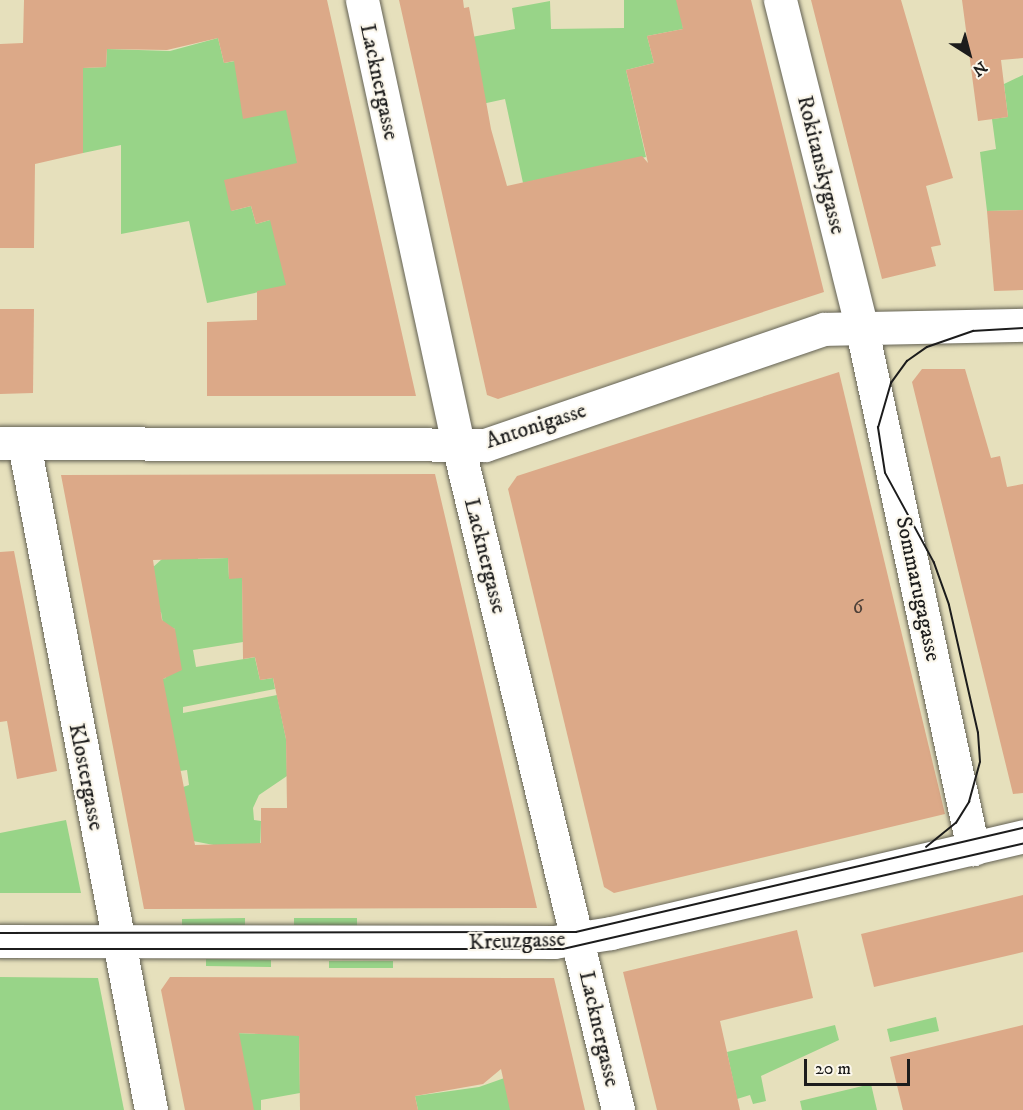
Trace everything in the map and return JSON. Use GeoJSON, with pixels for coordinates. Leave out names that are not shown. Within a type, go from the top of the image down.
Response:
{"type":"FeatureCollection","features":[{"type":"Feature","properties":{"kind":"street","name":"Lacknergasse"},"geometry":{"type":"LineString","coordinates":[[362,0],[458,446],[618,1110]]}},
{"type":"Feature","properties":{"kind":"street","name":"Rokitanskygasse"},"geometry":{"type":"LineString","coordinates":[[780,0],[862,330]]}},
{"type":"Feature","properties":{"kind":"street","name":"Antonigasse"},"geometry":{"type":"LineString","coordinates":[[12,443],[485,445],[824,329],[1023,326]]}},
{"type":"Feature","properties":{"kind":"street","name":"Sommarugagasse"},"geometry":{"type":"LineString","coordinates":[[862,330],[973,849]]}},
{"type":"Feature","properties":{"kind":"street","name":"Klostergasse"},"geometry":{"type":"LineString","coordinates":[[12,443],[152,1110]]}},
{"type":"Feature","properties":{"kind":"street","name":"Kreuzgasse"},"geometry":{"type":"LineString","coordinates":[[0,941],[578,939],[1023,836]]}},
{"type":"Feature","properties":{"kind":"green space"},"geometry":{"type":"Polygon","coordinates":[[[624,0],[680,0],[683,29],[647,36],[654,63],[626,70],[646,157],[523,183],[505,99],[482,104],[466,38],[515,29],[512,8],[550,1],[551,29],[624,28],[624,0]]]}},
{"type":"Feature","properties":{"kind":"green space"},"geometry":{"type":"Polygon","coordinates":[[[218,38],[224,63],[269,55],[290,109],[297,161],[330,277],[207,303],[189,221],[121,234],[121,145],[83,153],[83,68],[106,67],[107,49],[170,51],[218,38]],[[290,165],[231,211],[251,206],[256,224],[270,220],[290,165]]]}},
{"type":"Feature","properties":{"kind":"green space"},"geometry":{"type":"Polygon","coordinates":[[[1023,75],[1023,210],[987,211],[980,152],[996,149],[992,119],[1008,117],[1004,84],[1023,75]]]}},
{"type":"Feature","properties":{"kind":"green space"},"geometry":{"type":"Polygon","coordinates":[[[198,548],[198,559],[228,558],[229,578],[242,578],[243,642],[193,650],[196,667],[268,655],[255,658],[260,680],[273,678],[275,689],[183,707],[183,713],[277,695],[286,739],[287,776],[259,795],[253,808],[254,820],[261,821],[260,854],[193,841],[183,787],[189,785],[187,770],[180,771],[161,679],[166,678],[163,660],[175,629],[163,624],[161,612],[153,613],[151,569],[162,559],[198,548]]]}},
{"type":"Feature","properties":{"kind":"green space"},"geometry":{"type":"Polygon","coordinates":[[[66,820],[81,893],[0,893],[0,833],[66,820]]]}},
{"type":"Feature","properties":{"kind":"green space"},"geometry":{"type":"Polygon","coordinates":[[[245,918],[245,925],[182,926],[182,919],[245,918]]]}},
{"type":"Feature","properties":{"kind":"green space"},"geometry":{"type":"Polygon","coordinates":[[[294,918],[357,918],[357,926],[294,925],[294,918]]]}},
{"type":"Feature","properties":{"kind":"green space"},"geometry":{"type":"Polygon","coordinates":[[[206,959],[271,960],[271,967],[206,966],[206,959]]]}},
{"type":"Feature","properties":{"kind":"green space"},"geometry":{"type":"Polygon","coordinates":[[[329,961],[393,961],[393,968],[329,968],[329,961]]]}},
{"type":"Feature","properties":{"kind":"green space"},"geometry":{"type":"Polygon","coordinates":[[[0,977],[98,978],[124,1110],[0,1110],[0,977]]]}},
{"type":"Feature","properties":{"kind":"green space"},"geometry":{"type":"Polygon","coordinates":[[[936,1017],[939,1031],[890,1042],[887,1029],[936,1017]]]}},
{"type":"Feature","properties":{"kind":"green space"},"geometry":{"type":"Polygon","coordinates":[[[835,1025],[839,1040],[761,1076],[766,1101],[753,1104],[750,1095],[737,1099],[727,1052],[835,1025]]]}},
{"type":"Feature","properties":{"kind":"green space"},"geometry":{"type":"Polygon","coordinates":[[[234,1033],[299,1035],[300,1093],[261,1100],[261,1110],[245,1110],[252,1102],[234,1033]]]}},
{"type":"Feature","properties":{"kind":"green space"},"geometry":{"type":"Polygon","coordinates":[[[516,1074],[510,1110],[418,1110],[415,1096],[479,1087],[516,1074]]]}},
{"type":"Feature","properties":{"kind":"green space"},"geometry":{"type":"Polygon","coordinates":[[[871,1084],[877,1110],[802,1110],[800,1101],[871,1084]]]}},
{"type":"Feature","properties":{"kind":"building"},"geometry":{"type":"Polygon","coordinates":[[[24,0],[327,0],[416,396],[207,396],[207,322],[257,320],[257,291],[286,285],[270,220],[256,224],[251,206],[231,211],[224,180],[297,163],[286,110],[243,119],[234,61],[224,63],[218,38],[167,50],[107,49],[106,67],[83,68],[83,153],[35,164],[34,248],[0,248],[0,44],[23,43],[24,0]]]}},
{"type":"Feature","properties":{"kind":"building"},"geometry":{"type":"Polygon","coordinates":[[[399,0],[463,0],[464,8],[469,7],[491,129],[507,186],[642,156],[648,163],[626,70],[654,63],[647,36],[683,29],[676,0],[751,0],[824,292],[498,399],[487,395],[399,0]]]}},
{"type":"Feature","properties":{"kind":"building"},"geometry":{"type":"Polygon","coordinates":[[[811,0],[901,0],[953,178],[926,186],[941,245],[931,247],[936,266],[882,279],[811,0]]]}},
{"type":"Feature","properties":{"kind":"building"},"geometry":{"type":"Polygon","coordinates":[[[962,0],[1023,0],[1023,58],[1001,60],[1008,117],[978,121],[962,0]]]}},
{"type":"Feature","properties":{"kind":"building"},"geometry":{"type":"Polygon","coordinates":[[[1023,210],[1023,290],[994,291],[987,211],[1023,210]]]}},
{"type":"Feature","properties":{"kind":"building"},"geometry":{"type":"Polygon","coordinates":[[[0,309],[34,309],[33,393],[0,394],[0,309]]]}},
{"type":"Feature","properties":{"kind":"building"},"geometry":{"type":"Polygon","coordinates":[[[922,369],[965,369],[991,458],[1000,456],[1007,487],[1023,484],[1023,793],[1013,794],[912,382],[922,369]]]}},
{"type":"Feature","properties":{"kind":"building"},"geometry":{"type":"Polygon","coordinates":[[[839,372],[945,814],[614,893],[604,887],[508,489],[517,476],[839,372]]]}},
{"type":"Feature","properties":{"kind":"building"},"geometry":{"type":"Polygon","coordinates":[[[435,474],[537,908],[144,909],[61,475],[435,474]],[[228,558],[153,560],[162,620],[175,629],[182,670],[163,679],[195,845],[261,843],[261,808],[287,808],[286,739],[273,678],[260,680],[255,657],[243,659],[242,578],[229,579],[228,558]]]}},
{"type":"Feature","properties":{"kind":"building"},"geometry":{"type":"Polygon","coordinates":[[[14,551],[57,771],[17,779],[7,721],[0,722],[0,552],[14,551]]]}},
{"type":"Feature","properties":{"kind":"building"},"geometry":{"type":"Polygon","coordinates":[[[1023,895],[1023,952],[874,987],[861,934],[1023,895]]]}},
{"type":"Feature","properties":{"kind":"building"},"geometry":{"type":"Polygon","coordinates":[[[797,930],[813,998],[720,1021],[740,1110],[657,1110],[623,972],[797,930]]]}},
{"type":"Feature","properties":{"kind":"building"},"geometry":{"type":"Polygon","coordinates":[[[170,977],[554,978],[585,1110],[510,1110],[501,1069],[483,1084],[415,1096],[418,1110],[300,1110],[299,1036],[239,1033],[254,1110],[185,1110],[161,990],[170,977]]]}},
{"type":"Feature","properties":{"kind":"building"},"geometry":{"type":"Polygon","coordinates":[[[1023,1025],[1023,1110],[903,1110],[890,1057],[1023,1025]]]}},
{"type":"Feature","properties":{"kind":"tram line"},"geometry":{"type":"LineString","coordinates":[[926,847],[956,823],[969,802],[980,762],[978,733],[949,605],[934,563],[885,473],[878,428],[891,383],[907,361],[927,347],[973,331],[1023,328]]}},
{"type":"Feature","properties":{"kind":"tram line"},"geometry":{"type":"LineString","coordinates":[[0,933],[576,932],[1023,828]]}},
{"type":"Feature","properties":{"kind":"tram line"},"geometry":{"type":"LineString","coordinates":[[0,949],[563,949],[1023,844]]}}]}
